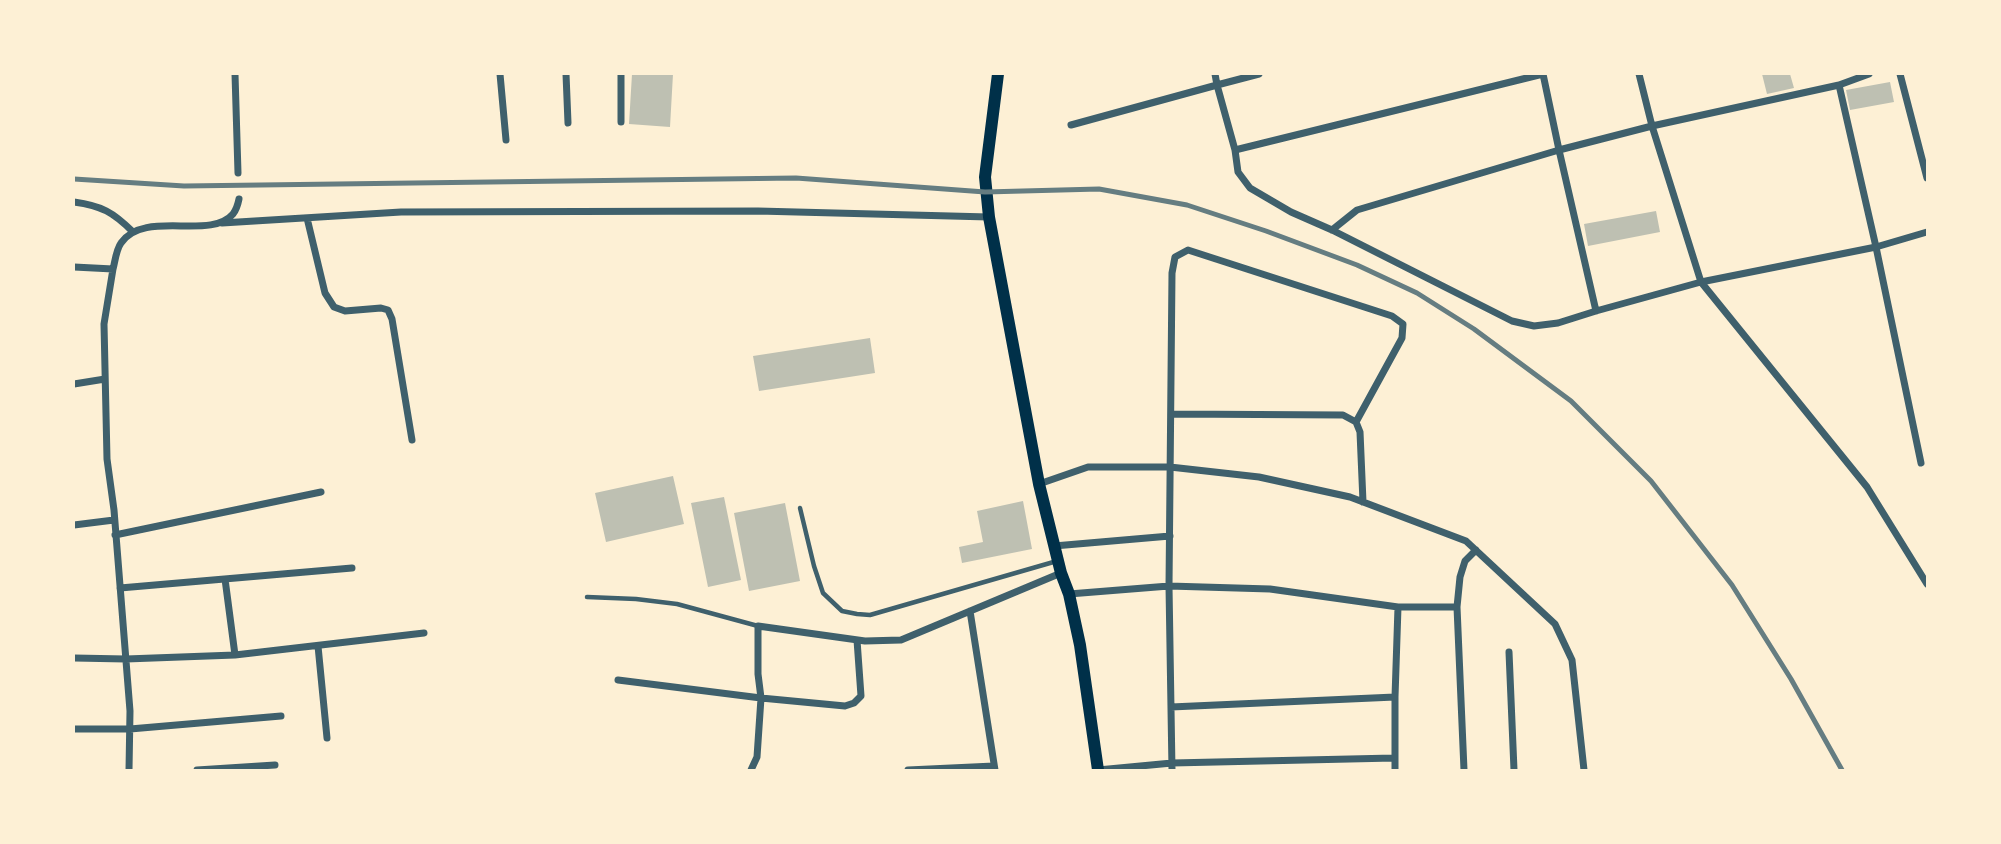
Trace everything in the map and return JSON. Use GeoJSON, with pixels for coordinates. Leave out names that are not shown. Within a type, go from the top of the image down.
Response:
{"type":"FeatureCollection","features":[{"type":"Feature","properties":{"kind":"main road"},"geometry":{"type":"LineString","coordinates":[[998,74],[985,177],[989,217],[1039,484],[1080,645],[1098,770]]}},
{"type":"Feature","properties":{"kind":"street"},"geometry":{"type":"LineString","coordinates":[[238,74],[238,173]]}},
{"type":"Feature","properties":{"kind":"street"},"geometry":{"type":"LineString","coordinates":[[500,74],[506,140]]}},
{"type":"Feature","properties":{"kind":"street"},"geometry":{"type":"LineString","coordinates":[[566,74],[568,123]]}},
{"type":"Feature","properties":{"kind":"street"},"geometry":{"type":"LineString","coordinates":[[621,74],[621,122]]}},
{"type":"Feature","properties":{"kind":"street"},"geometry":{"type":"LineString","coordinates":[[1215,74],[1235,150],[1238,172],[1250,188],[1291,212],[1512,321],[1534,326],[1559,323],[1701,282],[1876,247],[1927,232]]}},
{"type":"Feature","properties":{"kind":"street"},"geometry":{"type":"LineString","coordinates":[[1070,125],[1259,74]]}},
{"type":"Feature","properties":{"kind":"street"},"geometry":{"type":"LineString","coordinates":[[1235,150],[1543,74],[1596,311]]}},
{"type":"Feature","properties":{"kind":"street"},"geometry":{"type":"LineString","coordinates":[[1639,74],[1652,126],[1701,282],[1867,487],[1927,584]]}},
{"type":"Feature","properties":{"kind":"street"},"geometry":{"type":"LineString","coordinates":[[1332,230],[1357,210],[1559,150],[1652,126],[1839,85],[1869,74]]}},
{"type":"Feature","properties":{"kind":"street"},"geometry":{"type":"LineString","coordinates":[[1900,74],[1927,178]]}},
{"type":"Feature","properties":{"kind":"street"},"geometry":{"type":"LineString","coordinates":[[1839,85],[1921,463]]}},
{"type":"Feature","properties":{"kind":"street"},"geometry":{"type":"LineString","coordinates":[[222,223],[235,213],[239,199]]}},
{"type":"Feature","properties":{"kind":"street"},"geometry":{"type":"LineString","coordinates":[[74,202],[95,205],[115,214],[133,232]]}},
{"type":"Feature","properties":{"kind":"street"},"geometry":{"type":"LineString","coordinates":[[129,771],[130,711],[107,459],[104,324],[120,244],[133,232],[158,226],[401,212],[744,211],[989,217]]}},
{"type":"Feature","properties":{"kind":"street"},"geometry":{"type":"LineString","coordinates":[[307,218],[326,293],[334,307],[345,312],[388,310],[392,319],[412,440]]}},
{"type":"Feature","properties":{"kind":"street"},"geometry":{"type":"LineString","coordinates":[[1172,767],[1169,586],[1172,273],[1175,257],[1188,250],[1392,316],[1403,324],[1402,338],[1356,422]]}},
{"type":"Feature","properties":{"kind":"street"},"geometry":{"type":"LineString","coordinates":[[74,267],[113,269]]}},
{"type":"Feature","properties":{"kind":"street"},"geometry":{"type":"LineString","coordinates":[[74,384],[105,379]]}},
{"type":"Feature","properties":{"kind":"street"},"geometry":{"type":"LineString","coordinates":[[1172,414],[1343,415],[1356,422],[1360,432],[1363,502]]}},
{"type":"Feature","properties":{"kind":"street"},"geometry":{"type":"LineString","coordinates":[[1039,484],[1088,467],[1170,467],[1259,477],[1350,497],[1466,541],[1555,624],[1572,660],[1584,771]]}},
{"type":"Feature","properties":{"kind":"street"},"geometry":{"type":"LineString","coordinates":[[115,534],[321,492]]}},
{"type":"Feature","properties":{"kind":"street"},"geometry":{"type":"LineString","coordinates":[[74,525],[114,520]]}},
{"type":"Feature","properties":{"kind":"street"},"geometry":{"type":"LineString","coordinates":[[1054,546],[1170,536]]}},
{"type":"Feature","properties":{"kind":"street"},"geometry":{"type":"LineString","coordinates":[[1464,771],[1457,607],[1460,577],[1465,561],[1476,550]]}},
{"type":"Feature","properties":{"kind":"street"},"geometry":{"type":"LineString","coordinates":[[751,771],[757,757],[761,698],[758,626],[857,640],[901,640],[970,611],[1060,567]]}},
{"type":"Feature","properties":{"kind":"street"},"geometry":{"type":"LineString","coordinates":[[120,588],[352,568]]}},
{"type":"Feature","properties":{"kind":"street"},"geometry":{"type":"LineString","coordinates":[[225,579],[235,655]]}},
{"type":"Feature","properties":{"kind":"street"},"geometry":{"type":"LineString","coordinates":[[1069,594],[1169,586],[1270,589],[1398,607],[1457,607]]}},
{"type":"Feature","properties":{"kind":"street"},"geometry":{"type":"LineString","coordinates":[[1395,771],[1398,607]]}},
{"type":"Feature","properties":{"kind":"street"},"geometry":{"type":"LineString","coordinates":[[908,771],[995,768],[970,611]]}},
{"type":"Feature","properties":{"kind":"street"},"geometry":{"type":"LineString","coordinates":[[74,658],[235,655],[424,634]]}},
{"type":"Feature","properties":{"kind":"street"},"geometry":{"type":"LineString","coordinates":[[618,680],[845,706],[855,703],[861,696],[857,640]]}},
{"type":"Feature","properties":{"kind":"street"},"geometry":{"type":"LineString","coordinates":[[318,646],[327,738]]}},
{"type":"Feature","properties":{"kind":"street"},"geometry":{"type":"LineString","coordinates":[[1509,652],[1514,771]]}},
{"type":"Feature","properties":{"kind":"street"},"geometry":{"type":"LineString","coordinates":[[1171,707],[1395,697]]}},
{"type":"Feature","properties":{"kind":"street"},"geometry":{"type":"LineString","coordinates":[[74,729],[130,729],[281,716]]}},
{"type":"Feature","properties":{"kind":"street"},"geometry":{"type":"LineString","coordinates":[[1098,770],[1394,758]]}},
{"type":"Feature","properties":{"kind":"street"},"geometry":{"type":"LineString","coordinates":[[197,771],[275,765]]}},
{"type":"Feature","properties":{"kind":"lane"},"geometry":{"type":"LineString","coordinates":[[800,508],[823,593],[842,611],[870,615],[1060,567]]}},
{"type":"Feature","properties":{"kind":"lane"},"geometry":{"type":"LineString","coordinates":[[587,597],[677,604],[758,626]]}},
{"type":"Feature","properties":{"kind":"building"},"geometry":{"type":"Polygon","coordinates":[[[632,74],[673,74],[670,127],[629,124],[632,74]]]}},
{"type":"Feature","properties":{"kind":"building"},"geometry":{"type":"Polygon","coordinates":[[[1762,74],[1790,74],[1794,88],[1767,94],[1762,74]]]}},
{"type":"Feature","properties":{"kind":"building"},"geometry":{"type":"Polygon","coordinates":[[[1890,82],[1894,102],[1850,110],[1846,90],[1890,82]]]}},
{"type":"Feature","properties":{"kind":"building"},"geometry":{"type":"Polygon","coordinates":[[[1656,211],[1660,232],[1588,246],[1584,224],[1656,211]]]}},
{"type":"Feature","properties":{"kind":"building"},"geometry":{"type":"Polygon","coordinates":[[[870,338],[875,373],[759,391],[753,356],[870,338]]]}},
{"type":"Feature","properties":{"kind":"building"},"geometry":{"type":"Polygon","coordinates":[[[673,476],[684,524],[606,542],[595,493],[673,476]]]}},
{"type":"Feature","properties":{"kind":"building"},"geometry":{"type":"Polygon","coordinates":[[[724,497],[741,580],[708,587],[691,503],[724,497]]]}},
{"type":"Feature","properties":{"kind":"building"},"geometry":{"type":"Polygon","coordinates":[[[1023,501],[1032,549],[962,563],[959,547],[983,542],[977,511],[1023,501]]]}},
{"type":"Feature","properties":{"kind":"building"},"geometry":{"type":"Polygon","coordinates":[[[785,503],[800,581],[749,591],[734,513],[785,503]]]}},
{"type":"Feature","properties":{"kind":"railway"},"geometry":{"type":"LineString","coordinates":[[74,179],[184,186],[796,178],[985,192],[1099,189],[1187,205],[1266,231],[1357,265],[1417,293],[1474,329],[1571,401],[1651,481],[1732,585],[1791,679],[1842,770]]}}]}
